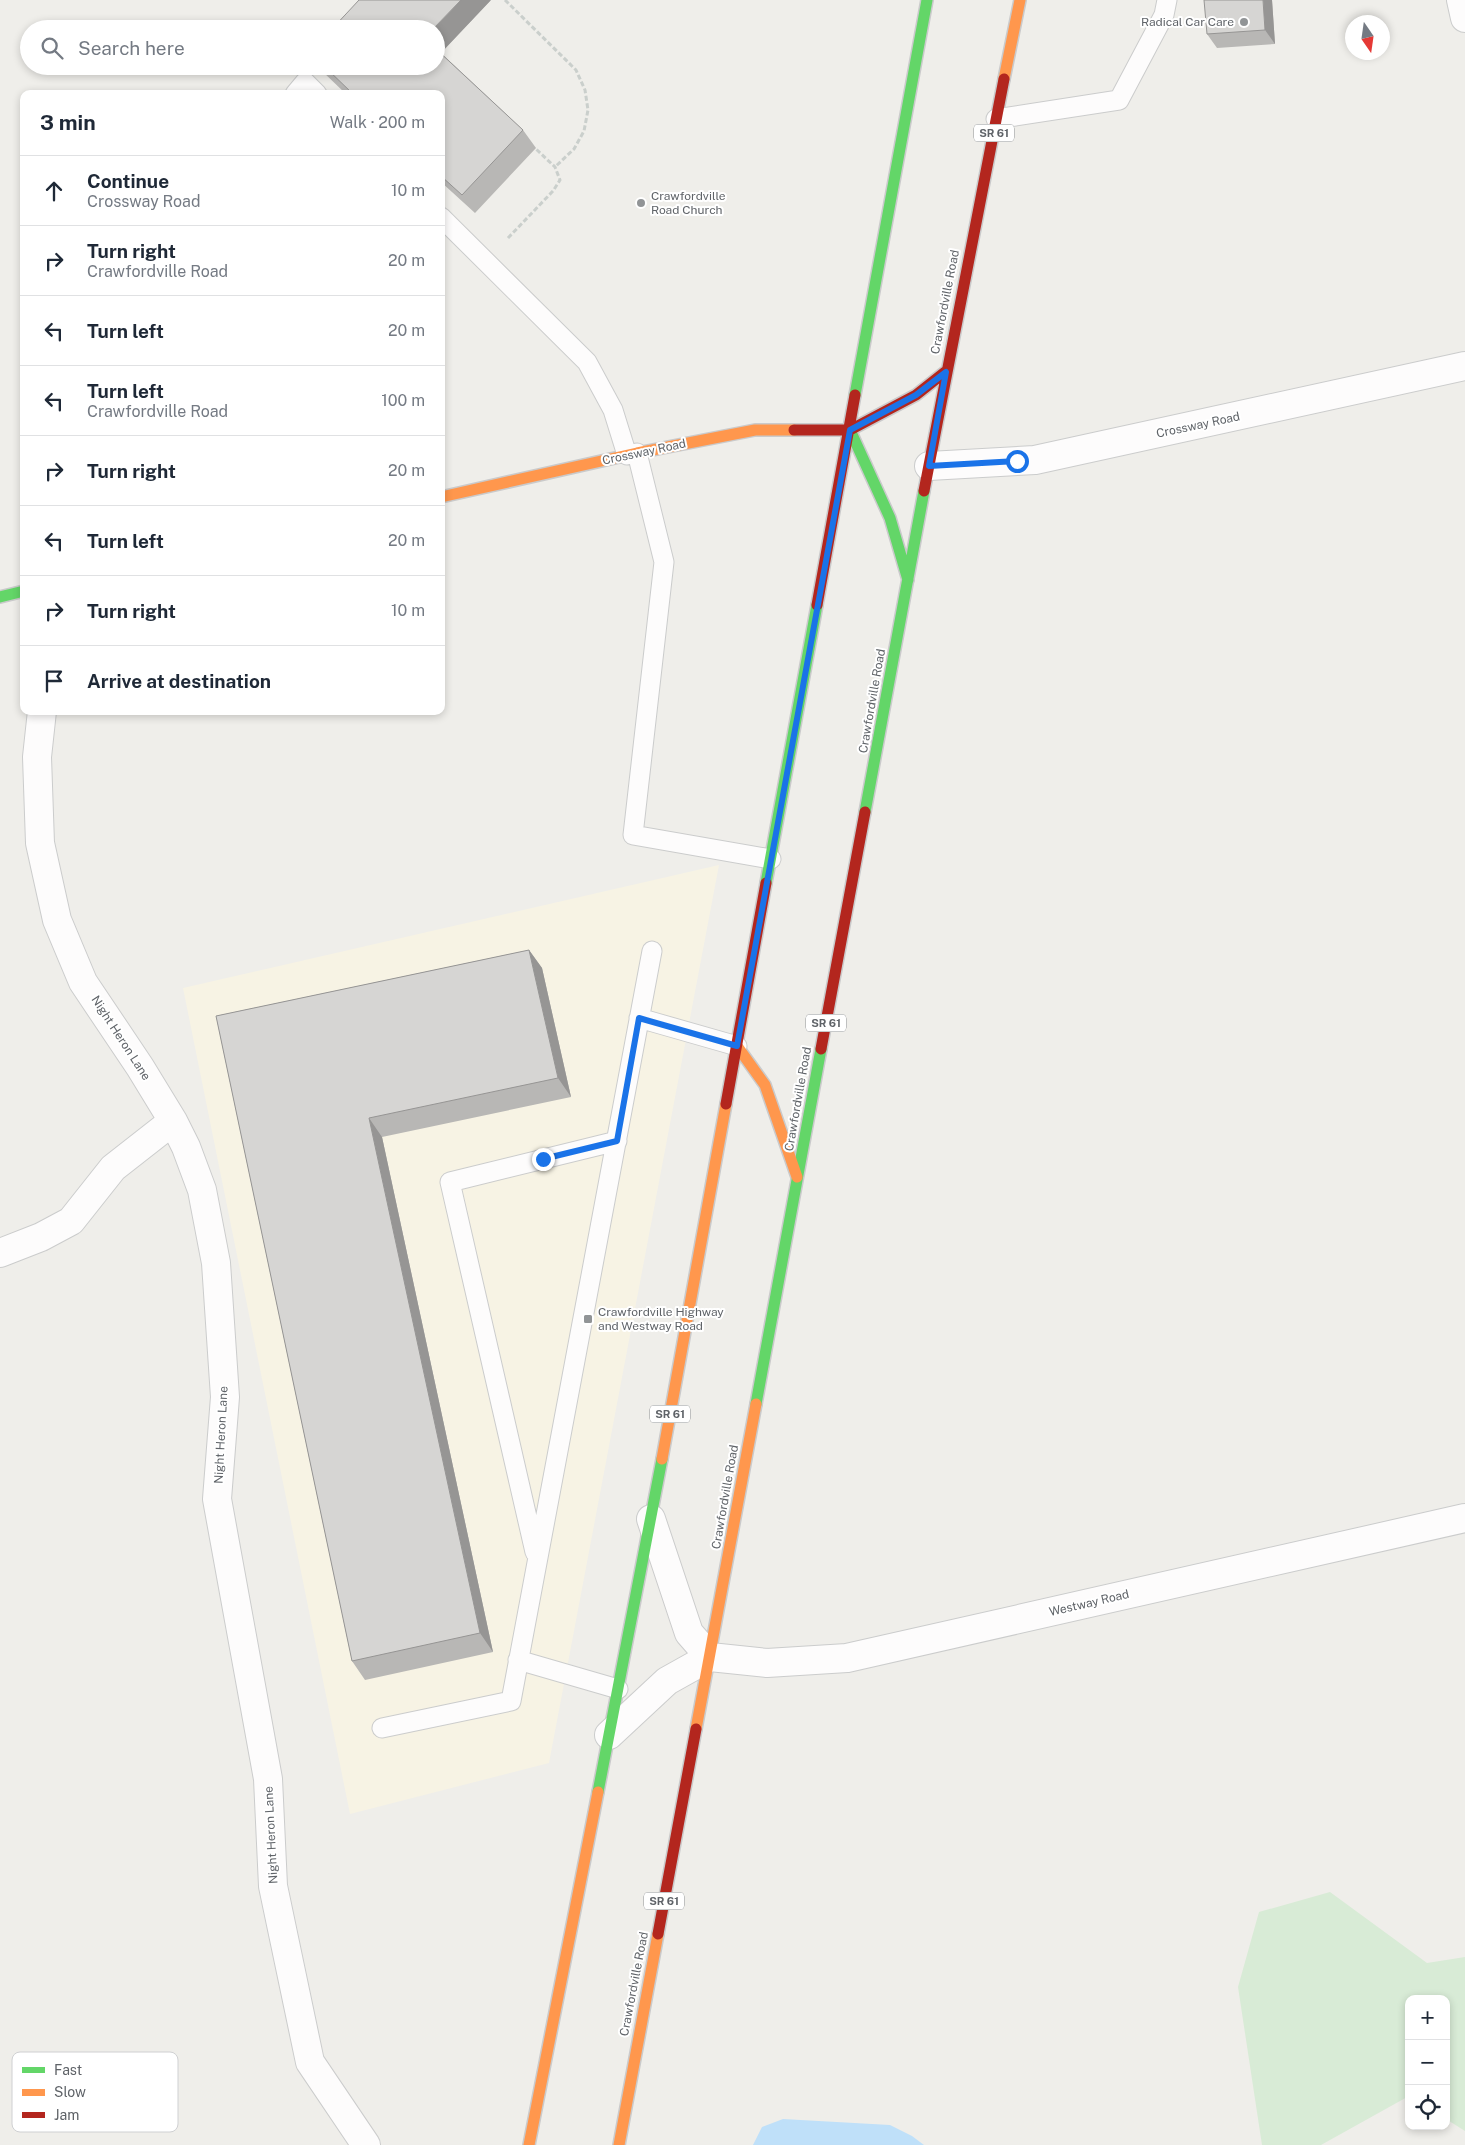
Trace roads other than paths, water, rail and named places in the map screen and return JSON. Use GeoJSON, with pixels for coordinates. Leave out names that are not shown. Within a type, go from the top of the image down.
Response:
{"type":"FeatureCollection","features":[{"type":"Feature","properties":{"kind":"main road","name":"SR 61"},"geometry":{"type":"LineString","coordinates":[[529,2145],[651,1519],[928,0]]}},
{"type":"Feature","properties":{"kind":"main road","name":"Crawfordville Road"},"geometry":{"type":"LineString","coordinates":[[619,2145],[946,372],[1020,0]]}},
{"type":"Feature","properties":{"kind":"main road"},"geometry":{"type":"LineString","coordinates":[[908,580],[890,518],[850,430],[916,395],[946,372]]}},
{"type":"Feature","properties":{"kind":"main road","name":"Crossway Road"},"geometry":{"type":"LineString","coordinates":[[445,496],[632,454],[755,430],[850,430]]}},
{"type":"Feature","properties":{"kind":"main road"},"geometry":{"type":"LineString","coordinates":[[0,597],[20,592]]}},
{"type":"Feature","properties":{"kind":"main road"},"geometry":{"type":"LineString","coordinates":[[737,1046],[765,1085],[798,1178]]}},
{"type":"Feature","properties":{"kind":"street"},"geometry":{"type":"LineString","coordinates":[[1461,0],[1465,18]]}},
{"type":"Feature","properties":{"kind":"street","name":"Crossway Road"},"geometry":{"type":"LineString","coordinates":[[929,466],[1035,460],[1465,366]]}},
{"type":"Feature","properties":{"kind":"street","name":"Night Heron Lane"},"geometry":{"type":"LineString","coordinates":[[42,715],[38,756],[40,843],[57,920],[83,982],[140,1067],[173,1121],[186,1147],[202,1190],[216,1263],[225,1397],[217,1499],[268,1779],[273,1886],[310,2062],[366,2145]]}},
{"type":"Feature","properties":{"kind":"street"},"geometry":{"type":"LineString","coordinates":[[0,1253],[41,1237],[71,1222],[113,1168],[173,1121]]}},
{"type":"Feature","properties":{"kind":"street","name":"Westway Road"},"geometry":{"type":"LineString","coordinates":[[710,1657],[767,1663],[847,1658],[1465,1518]]}},
{"type":"Feature","properties":{"kind":"street"},"geometry":{"type":"LineString","coordinates":[[609,1735],[668,1681],[710,1657],[689,1633],[651,1519]]}},
{"type":"Feature","properties":{"kind":"lane"},"geometry":{"type":"LineString","coordinates":[[996,119],[1119,100],[1164,16],[1167,0]]}},
{"type":"Feature","properties":{"kind":"lane"},"geometry":{"type":"LineString","coordinates":[[298,90],[305,82],[313,90]]}},
{"type":"Feature","properties":{"kind":"lane"},"geometry":{"type":"LineString","coordinates":[[445,221],[587,362],[613,410],[632,454],[664,562],[634,835],[771,859]]}},
{"type":"Feature","properties":{"kind":"lane"},"geometry":{"type":"LineString","coordinates":[[382,1728],[511,1701],[652,951]]}},
{"type":"Feature","properties":{"kind":"lane"},"geometry":{"type":"LineString","coordinates":[[639,1018],[737,1046]]}},
{"type":"Feature","properties":{"kind":"lane"},"geometry":{"type":"LineString","coordinates":[[537,1561],[450,1182],[617,1141]]}},
{"type":"Feature","properties":{"kind":"lane"},"geometry":{"type":"LineString","coordinates":[[518,1660],[618,1689]]}},
{"type":"Feature","properties":{"kind":"water"},"geometry":{"type":"Polygon","coordinates":[[[783,2119],[890,2125],[912,2136],[924,2145],[753,2145],[762,2127],[783,2119]]]}},
{"type":"Feature","properties":{"kind":"place","name":"Radical Car Care"},"geometry":{"type":"Point","coordinates":[1244,22]}},
{"type":"Feature","properties":{"kind":"place","name":"Crawfordville Road Church"},"geometry":{"type":"Point","coordinates":[641,203]}},
{"type":"Feature","properties":{"kind":"place","name":"Crawfordville Highway and Westway Road"},"geometry":{"type":"Point","coordinates":[588,1319]}}]}
